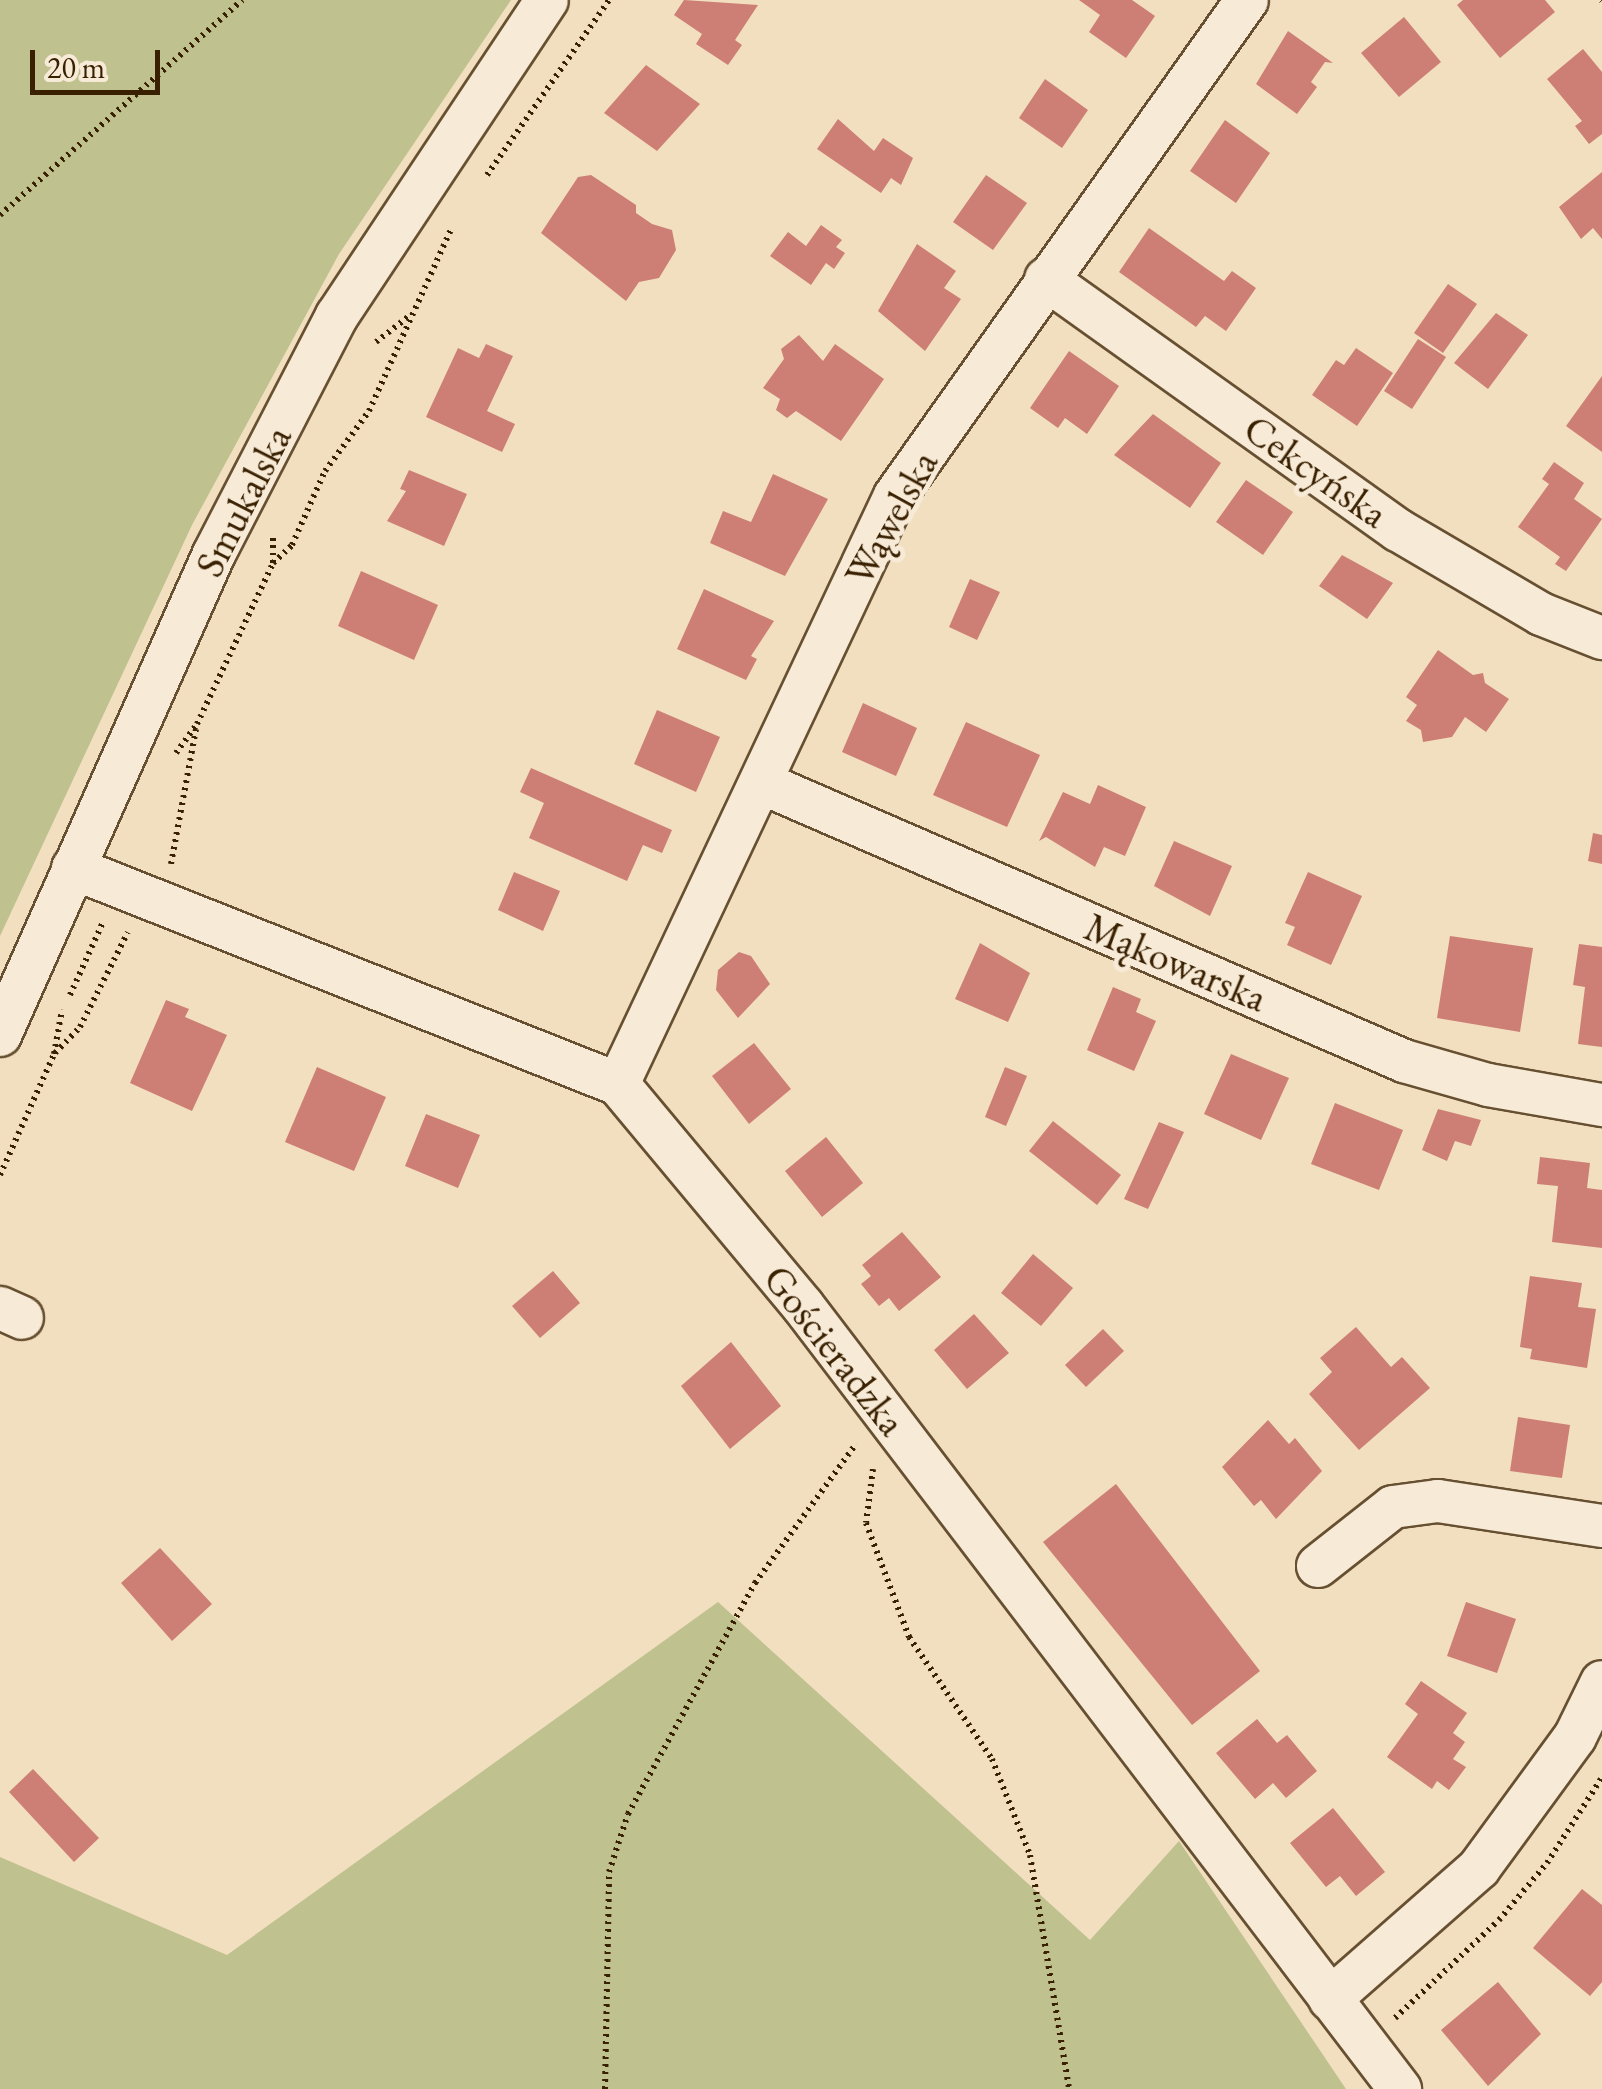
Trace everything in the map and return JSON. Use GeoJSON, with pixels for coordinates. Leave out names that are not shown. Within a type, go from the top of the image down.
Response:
{"type":"FeatureCollection","features":[{"type":"Feature","properties":{"kind":"street","name":"Smukalska"},"geometry":{"type":"LineString","coordinates":[[0,1035],[214,554],[337,316],[547,0]]}},
{"type":"Feature","properties":{"kind":"street","name":"Wąwelska"},"geometry":{"type":"LineString","coordinates":[[618,1084],[895,496],[1247,0]]}},
{"type":"Feature","properties":{"kind":"street","name":"Cekcyńska"},"geometry":{"type":"LineString","coordinates":[[1046,279],[1398,530],[1540,614],[1602,638]]}},
{"type":"Feature","properties":{"kind":"street","name":"Mąkowarska"},"geometry":{"type":"LineString","coordinates":[[762,783],[1404,1061],[1488,1085],[1602,1105]]}},
{"type":"Feature","properties":{"kind":"street","name":"Gościeradzka"},"geometry":{"type":"LineString","coordinates":[[72,868],[618,1084],[882,1408],[1400,2089]]}},
{"type":"Feature","properties":{"kind":"street"},"geometry":{"type":"LineString","coordinates":[[1318,1566],[1392,1507],[1438,1501],[1602,1526]]}},
{"type":"Feature","properties":{"kind":"street"},"geometry":{"type":"LineString","coordinates":[[1330,1999],[1479,1868],[1575,1737],[1602,1682]]}},
{"type":"Feature","properties":{"kind":"path"},"geometry":{"type":"LineString","coordinates":[[0,215],[242,0]]}},
{"type":"Feature","properties":{"kind":"path"},"geometry":{"type":"LineString","coordinates":[[476,192],[609,0]]}},
{"type":"Feature","properties":{"kind":"path"},"geometry":{"type":"LineString","coordinates":[[197,724],[273,563],[292,545],[326,471],[369,411],[454,224]]}},
{"type":"Feature","properties":{"kind":"path"},"geometry":{"type":"LineString","coordinates":[[0,1174],[54,1054]]}},
{"type":"Feature","properties":{"kind":"path"},"geometry":{"type":"LineString","coordinates":[[605,2089],[609,1872],[628,1814],[755,1583],[882,1408]]}},
{"type":"Feature","properties":{"kind":"path"},"geometry":{"type":"LineString","coordinates":[[882,1408],[866,1524],[909,1638],[992,1760],[1030,1855],[1069,2089]]}},
{"type":"Feature","properties":{"kind":"green space"},"geometry":{"type":"Polygon","coordinates":[[[0,0],[511,0],[339,254],[192,525],[0,936],[0,0]]]}},
{"type":"Feature","properties":{"kind":"green space"},"geometry":{"type":"Polygon","coordinates":[[[718,1602],[1090,1940],[1179,1841],[1346,2089],[0,2089],[0,1857],[227,1955],[718,1602]]]}},
{"type":"Feature","properties":{"kind":"building"},"geometry":{"type":"Polygon","coordinates":[[[684,0],[758,5],[735,40],[742,45],[728,65],[696,44],[702,34],[674,15],[684,0]]]}},
{"type":"Feature","properties":{"kind":"building"},"geometry":{"type":"Polygon","coordinates":[[[1079,0],[1132,0],[1155,16],[1126,58],[1089,32],[1100,15],[1079,0]]]}},
{"type":"Feature","properties":{"kind":"building"},"geometry":{"type":"Polygon","coordinates":[[[1463,0],[1545,0],[1555,12],[1500,58],[1457,5],[1463,0]]]}},
{"type":"Feature","properties":{"kind":"building"},"geometry":{"type":"Polygon","coordinates":[[[1404,17],[1441,62],[1399,97],[1361,53],[1404,17]]]}},
{"type":"Feature","properties":{"kind":"building"},"geometry":{"type":"Polygon","coordinates":[[[1288,31],[1333,63],[1325,62],[1311,82],[1317,87],[1297,114],[1256,84],[1288,31]]]}},
{"type":"Feature","properties":{"kind":"building"},"geometry":{"type":"Polygon","coordinates":[[[1583,49],[1602,72],[1602,134],[1589,144],[1575,126],[1582,121],[1547,79],[1583,49]]]}},
{"type":"Feature","properties":{"kind":"building"},"geometry":{"type":"Polygon","coordinates":[[[646,65],[700,104],[657,151],[604,113],[646,65]]]}},
{"type":"Feature","properties":{"kind":"building"},"geometry":{"type":"Polygon","coordinates":[[[1045,79],[1088,110],[1062,148],[1019,118],[1045,79]]]}},
{"type":"Feature","properties":{"kind":"building"},"geometry":{"type":"Polygon","coordinates":[[[838,119],[874,151],[883,138],[913,158],[901,185],[891,178],[881,193],[817,149],[838,119]]]}},
{"type":"Feature","properties":{"kind":"building"},"geometry":{"type":"Polygon","coordinates":[[[1225,120],[1270,153],[1236,203],[1190,171],[1225,120]]]}},
{"type":"Feature","properties":{"kind":"building"},"geometry":{"type":"Polygon","coordinates":[[[1602,172],[1602,239],[1593,228],[1581,239],[1559,207],[1602,172]]]}},
{"type":"Feature","properties":{"kind":"building"},"geometry":{"type":"Polygon","coordinates":[[[591,175],[636,205],[636,213],[652,224],[672,230],[676,250],[659,278],[639,282],[626,301],[541,233],[578,177],[591,175]]]}},
{"type":"Feature","properties":{"kind":"building"},"geometry":{"type":"Polygon","coordinates":[[[986,175],[1027,203],[993,250],[953,222],[986,175]]]}},
{"type":"Feature","properties":{"kind":"building"},"geometry":{"type":"Polygon","coordinates":[[[821,225],[842,240],[836,247],[845,253],[834,269],[826,263],[811,285],[770,256],[788,232],[806,246],[821,225]]]}},
{"type":"Feature","properties":{"kind":"building"},"geometry":{"type":"Polygon","coordinates":[[[1149,228],[1224,281],[1232,271],[1256,288],[1226,331],[1205,316],[1196,327],[1119,272],[1149,228]]]}},
{"type":"Feature","properties":{"kind":"building"},"geometry":{"type":"Polygon","coordinates":[[[917,244],[956,271],[944,288],[961,299],[925,351],[878,311],[917,244]]]}},
{"type":"Feature","properties":{"kind":"building"},"geometry":{"type":"Polygon","coordinates":[[[1448,284],[1477,304],[1443,353],[1414,333],[1448,284]]]}},
{"type":"Feature","properties":{"kind":"building"},"geometry":{"type":"Polygon","coordinates":[[[1496,313],[1528,335],[1488,389],[1454,363],[1496,313]]]}},
{"type":"Feature","properties":{"kind":"building"},"geometry":{"type":"Polygon","coordinates":[[[799,335],[823,361],[835,344],[884,379],[841,441],[796,411],[787,418],[776,410],[780,399],[763,388],[784,359],[781,349],[799,335]]]}},
{"type":"Feature","properties":{"kind":"building"},"geometry":{"type":"Polygon","coordinates":[[[1418,339],[1446,357],[1412,409],[1384,391],[1418,339]]]}},
{"type":"Feature","properties":{"kind":"building"},"geometry":{"type":"Polygon","coordinates":[[[486,344],[513,356],[487,411],[515,424],[502,452],[426,417],[458,348],[479,358],[486,344]]]}},
{"type":"Feature","properties":{"kind":"building"},"geometry":{"type":"Polygon","coordinates":[[[1356,348],[1393,373],[1357,426],[1312,395],[1336,360],[1344,365],[1356,348]]]}},
{"type":"Feature","properties":{"kind":"building"},"geometry":{"type":"Polygon","coordinates":[[[1069,351],[1119,386],[1087,434],[1065,418],[1058,428],[1030,408],[1069,351]]]}},
{"type":"Feature","properties":{"kind":"building"},"geometry":{"type":"Polygon","coordinates":[[[1602,376],[1602,452],[1566,426],[1602,376]]]}},
{"type":"Feature","properties":{"kind":"building"},"geometry":{"type":"Polygon","coordinates":[[[1153,414],[1221,463],[1190,508],[1114,455],[1153,414]]]}},
{"type":"Feature","properties":{"kind":"building"},"geometry":{"type":"Polygon","coordinates":[[[1554,462],[1584,483],[1574,499],[1602,519],[1566,571],[1555,564],[1560,557],[1518,527],[1549,484],[1542,479],[1554,462]]]}},
{"type":"Feature","properties":{"kind":"building"},"geometry":{"type":"Polygon","coordinates":[[[409,470],[467,494],[444,546],[387,521],[406,491],[400,489],[409,470]]]}},
{"type":"Feature","properties":{"kind":"building"},"geometry":{"type":"Polygon","coordinates":[[[773,474],[828,499],[785,576],[710,543],[723,511],[751,522],[773,474]]]}},
{"type":"Feature","properties":{"kind":"building"},"geometry":{"type":"Polygon","coordinates":[[[1246,480],[1293,512],[1263,555],[1216,522],[1246,480]]]}},
{"type":"Feature","properties":{"kind":"building"},"geometry":{"type":"Polygon","coordinates":[[[1342,555],[1393,583],[1367,619],[1319,586],[1342,555]]]}},
{"type":"Feature","properties":{"kind":"building"},"geometry":{"type":"Polygon","coordinates":[[[361,571],[438,605],[414,660],[338,626],[361,571]]]}},
{"type":"Feature","properties":{"kind":"building"},"geometry":{"type":"Polygon","coordinates":[[[970,579],[1000,592],[977,640],[949,627],[970,579]]]}},
{"type":"Feature","properties":{"kind":"building"},"geometry":{"type":"Polygon","coordinates":[[[704,589],[774,621],[751,656],[757,659],[746,680],[677,649],[704,589]]]}},
{"type":"Feature","properties":{"kind":"building"},"geometry":{"type":"Polygon","coordinates":[[[1438,650],[1473,675],[1483,673],[1485,683],[1509,699],[1486,732],[1465,717],[1452,737],[1423,742],[1421,730],[1406,721],[1417,705],[1406,697],[1438,650]]]}},
{"type":"Feature","properties":{"kind":"building"},"geometry":{"type":"Polygon","coordinates":[[[863,703],[917,728],[896,776],[842,752],[863,703]]]}},
{"type":"Feature","properties":{"kind":"building"},"geometry":{"type":"Polygon","coordinates":[[[657,710],[720,737],[696,792],[634,764],[657,710]]]}},
{"type":"Feature","properties":{"kind":"building"},"geometry":{"type":"Polygon","coordinates":[[[966,722],[1040,755],[1007,827],[933,795],[966,722]]]}},
{"type":"Feature","properties":{"kind":"building"},"geometry":{"type":"Polygon","coordinates":[[[531,768],[672,830],[662,853],[643,845],[627,881],[529,838],[544,803],[520,792],[531,768]]]}},
{"type":"Feature","properties":{"kind":"building"},"geometry":{"type":"Polygon","coordinates":[[[1098,785],[1146,807],[1125,856],[1104,847],[1095,867],[1046,837],[1039,841],[1063,792],[1090,804],[1098,785]]]}},
{"type":"Feature","properties":{"kind":"building"},"geometry":{"type":"Polygon","coordinates":[[[1593,833],[1602,835],[1602,864],[1588,861],[1593,833]]]}},
{"type":"Feature","properties":{"kind":"building"},"geometry":{"type":"Polygon","coordinates":[[[1174,841],[1232,866],[1210,916],[1154,886],[1174,841]]]}},
{"type":"Feature","properties":{"kind":"building"},"geometry":{"type":"Polygon","coordinates":[[[514,872],[560,891],[543,931],[498,910],[514,872]]]}},
{"type":"Feature","properties":{"kind":"building"},"geometry":{"type":"Polygon","coordinates":[[[1308,872],[1362,896],[1331,965],[1287,945],[1295,927],[1285,923],[1308,872]]]}},
{"type":"Feature","properties":{"kind":"building"},"geometry":{"type":"Polygon","coordinates":[[[1450,936],[1533,948],[1520,1032],[1437,1018],[1450,936]]]}},
{"type":"Feature","properties":{"kind":"building"},"geometry":{"type":"Polygon","coordinates":[[[980,943],[1030,973],[1008,1022],[955,999],[980,943]]]}},
{"type":"Feature","properties":{"kind":"building"},"geometry":{"type":"Polygon","coordinates":[[[1579,944],[1602,947],[1602,1047],[1578,1044],[1585,987],[1573,985],[1579,944]]]}},
{"type":"Feature","properties":{"kind":"building"},"geometry":{"type":"Polygon","coordinates":[[[739,952],[751,956],[770,984],[738,1018],[716,990],[718,970],[739,952]]]}},
{"type":"Feature","properties":{"kind":"building"},"geometry":{"type":"Polygon","coordinates":[[[1113,987],[1141,999],[1136,1012],[1156,1021],[1134,1071],[1087,1050],[1113,987]]]}},
{"type":"Feature","properties":{"kind":"building"},"geometry":{"type":"Polygon","coordinates":[[[166,1000],[189,1009],[185,1017],[227,1035],[192,1111],[130,1083],[166,1000]]]}},
{"type":"Feature","properties":{"kind":"building"},"geometry":{"type":"Polygon","coordinates":[[[754,1043],[791,1089],[749,1124],[712,1076],[754,1043]]]}},
{"type":"Feature","properties":{"kind":"building"},"geometry":{"type":"Polygon","coordinates":[[[1231,1054],[1289,1078],[1261,1140],[1204,1114],[1231,1054]]]}},
{"type":"Feature","properties":{"kind":"building"},"geometry":{"type":"Polygon","coordinates":[[[317,1067],[386,1097],[354,1171],[285,1142],[317,1067]]]}},
{"type":"Feature","properties":{"kind":"building"},"geometry":{"type":"Polygon","coordinates":[[[1005,1067],[1027,1076],[1006,1126],[985,1117],[1005,1067]]]}},
{"type":"Feature","properties":{"kind":"building"},"geometry":{"type":"Polygon","coordinates":[[[1335,1103],[1403,1130],[1379,1190],[1311,1164],[1335,1103]]]}},
{"type":"Feature","properties":{"kind":"building"},"geometry":{"type":"Polygon","coordinates":[[[1438,1109],[1481,1120],[1471,1146],[1455,1141],[1447,1161],[1422,1150],[1438,1109]]]}},
{"type":"Feature","properties":{"kind":"building"},"geometry":{"type":"Polygon","coordinates":[[[426,1114],[480,1135],[458,1188],[405,1166],[426,1114]]]}},
{"type":"Feature","properties":{"kind":"building"},"geometry":{"type":"Polygon","coordinates":[[[1053,1121],[1121,1175],[1097,1205],[1029,1151],[1053,1121]]]}},
{"type":"Feature","properties":{"kind":"building"},"geometry":{"type":"Polygon","coordinates":[[[1159,1122],[1184,1132],[1148,1209],[1124,1199],[1159,1122]]]}},
{"type":"Feature","properties":{"kind":"building"},"geometry":{"type":"Polygon","coordinates":[[[826,1137],[863,1183],[822,1217],[785,1171],[826,1137]]]}},
{"type":"Feature","properties":{"kind":"building"},"geometry":{"type":"Polygon","coordinates":[[[1540,1157],[1590,1163],[1587,1188],[1602,1190],[1602,1248],[1552,1242],[1558,1186],[1537,1184],[1540,1157]]]}},
{"type":"Feature","properties":{"kind":"building"},"geometry":{"type":"Polygon","coordinates":[[[902,1232],[941,1277],[899,1311],[889,1298],[879,1306],[861,1284],[871,1276],[862,1265],[902,1232]]]}},
{"type":"Feature","properties":{"kind":"building"},"geometry":{"type":"Polygon","coordinates":[[[1033,1254],[1073,1288],[1041,1326],[1001,1293],[1033,1254]]]}},
{"type":"Feature","properties":{"kind":"building"},"geometry":{"type":"Polygon","coordinates":[[[553,1271],[580,1303],[540,1338],[512,1306],[553,1271]]]}},
{"type":"Feature","properties":{"kind":"building"},"geometry":{"type":"Polygon","coordinates":[[[1530,1276],[1582,1283],[1578,1307],[1596,1309],[1587,1368],[1530,1359],[1532,1349],[1520,1347],[1530,1276]]]}},
{"type":"Feature","properties":{"kind":"building"},"geometry":{"type":"Polygon","coordinates":[[[974,1314],[1009,1353],[967,1389],[934,1350],[974,1314]]]}},
{"type":"Feature","properties":{"kind":"building"},"geometry":{"type":"Polygon","coordinates":[[[1356,1327],[1391,1367],[1402,1357],[1430,1388],[1359,1450],[1309,1394],[1332,1372],[1320,1358],[1356,1327]]]}},
{"type":"Feature","properties":{"kind":"building"},"geometry":{"type":"Polygon","coordinates":[[[1103,1329],[1124,1351],[1086,1387],[1065,1365],[1103,1329]]]}},
{"type":"Feature","properties":{"kind":"building"},"geometry":{"type":"Polygon","coordinates":[[[731,1342],[781,1406],[730,1449],[681,1386],[731,1342]]]}},
{"type":"Feature","properties":{"kind":"building"},"geometry":{"type":"Polygon","coordinates":[[[1518,1417],[1570,1425],[1562,1478],[1510,1471],[1518,1417]]]}},
{"type":"Feature","properties":{"kind":"building"},"geometry":{"type":"Polygon","coordinates":[[[1268,1420],[1289,1444],[1295,1438],[1322,1471],[1276,1519],[1261,1500],[1254,1506],[1222,1467],[1268,1420]]]}},
{"type":"Feature","properties":{"kind":"building"},"geometry":{"type":"Polygon","coordinates":[[[1116,1484],[1260,1671],[1192,1725],[1043,1542],[1116,1484]]]}},
{"type":"Feature","properties":{"kind":"building"},"geometry":{"type":"Polygon","coordinates":[[[160,1548],[212,1604],[172,1641],[121,1583],[160,1548]]]}},
{"type":"Feature","properties":{"kind":"building"},"geometry":{"type":"Polygon","coordinates":[[[1466,1602],[1516,1619],[1497,1673],[1447,1656],[1466,1602]]]}},
{"type":"Feature","properties":{"kind":"building"},"geometry":{"type":"Polygon","coordinates":[[[1421,1681],[1467,1713],[1453,1733],[1465,1742],[1453,1759],[1466,1767],[1449,1790],[1437,1781],[1432,1789],[1387,1757],[1418,1714],[1405,1704],[1421,1681]]]}},
{"type":"Feature","properties":{"kind":"building"},"geometry":{"type":"Polygon","coordinates":[[[1257,1719],[1277,1743],[1287,1735],[1317,1771],[1286,1798],[1273,1783],[1255,1799],[1216,1753],[1257,1719]]]}},
{"type":"Feature","properties":{"kind":"building"},"geometry":{"type":"Polygon","coordinates":[[[33,1769],[99,1838],[74,1862],[9,1792],[33,1769]]]}},
{"type":"Feature","properties":{"kind":"building"},"geometry":{"type":"Polygon","coordinates":[[[1333,1808],[1385,1872],[1356,1896],[1340,1876],[1326,1887],[1290,1843],[1333,1808]]]}},
{"type":"Feature","properties":{"kind":"building"},"geometry":{"type":"Polygon","coordinates":[[[1582,1889],[1602,1905],[1602,1982],[1590,1996],[1533,1948],[1582,1889]]]}},
{"type":"Feature","properties":{"kind":"building"},"geometry":{"type":"Polygon","coordinates":[[[1498,1982],[1541,2034],[1488,2086],[1441,2030],[1498,1982]]]}}]}
